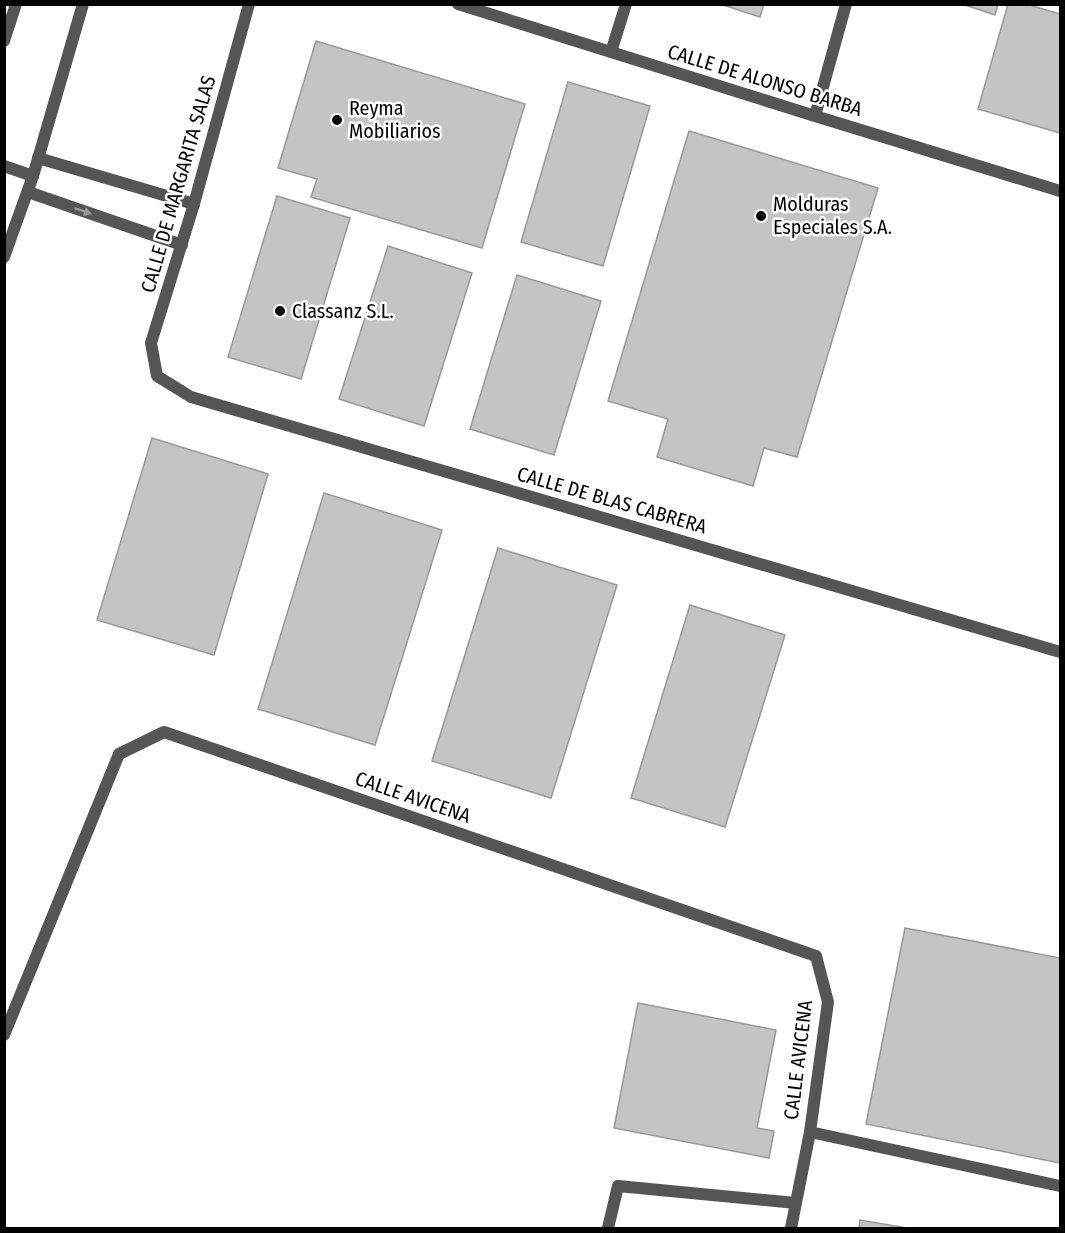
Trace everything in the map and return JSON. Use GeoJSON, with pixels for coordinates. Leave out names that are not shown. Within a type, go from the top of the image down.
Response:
{"type":"FeatureCollection","features":[{"type":"Feature","properties":{"kind":"street"},"geometry":{"type":"LineString","coordinates":[[4,41],[16,4]]}},
{"type":"Feature","properties":{"kind":"street"},"geometry":{"type":"LineString","coordinates":[[4,257],[33,176],[83,4]]}},
{"type":"Feature","properties":{"kind":"street","name":"CALLE DE MARGARITA SALAS"},"geometry":{"type":"LineString","coordinates":[[157,376],[151,343],[194,204],[249,4]]}},
{"type":"Feature","properties":{"kind":"street"},"geometry":{"type":"LineString","coordinates":[[611,52],[626,4]]}},
{"type":"Feature","properties":{"kind":"street"},"geometry":{"type":"LineString","coordinates":[[814,116],[846,4]]}},
{"type":"Feature","properties":{"kind":"street","name":"CALLE DE ALONSO BARBA"},"geometry":{"type":"LineString","coordinates":[[460,5],[1060,191]]}},
{"type":"Feature","properties":{"kind":"street"},"geometry":{"type":"LineString","coordinates":[[38,158],[194,204]]}},
{"type":"Feature","properties":{"kind":"street"},"geometry":{"type":"LineString","coordinates":[[4,166],[33,176]]}},
{"type":"Feature","properties":{"kind":"street"},"geometry":{"type":"LineString","coordinates":[[28,192],[182,245]]}},
{"type":"Feature","properties":{"kind":"street","name":"CALLE DE BLAS CABRERA"},"geometry":{"type":"LineString","coordinates":[[157,376],[191,397],[1060,652]]}},
{"type":"Feature","properties":{"kind":"street","name":"CALLE AVICENA"},"geometry":{"type":"LineString","coordinates":[[4,1035],[119,754],[164,732],[816,957],[828,1002],[810,1132]]}},
{"type":"Feature","properties":{"kind":"street"},"geometry":{"type":"LineString","coordinates":[[791,1228],[810,1132],[1060,1186]]}},
{"type":"Feature","properties":{"kind":"street"},"geometry":{"type":"LineString","coordinates":[[608,1228],[618,1186],[796,1203]]}},
{"type":"Feature","properties":{"kind":"building"},"geometry":{"type":"Polygon","coordinates":[[[720,4],[764,4],[760,17],[720,4]]]}},
{"type":"Feature","properties":{"kind":"building"},"geometry":{"type":"Polygon","coordinates":[[[962,4],[998,4],[995,15],[962,4]]]}},
{"type":"Feature","properties":{"kind":"building"},"geometry":{"type":"Polygon","coordinates":[[[1008,4],[1026,4],[1060,14],[1060,133],[978,109],[1008,4]]]}},
{"type":"Feature","properties":{"kind":"building"},"geometry":{"type":"Polygon","coordinates":[[[316,41],[525,104],[482,248],[311,197],[317,179],[278,168],[316,41]]]}},
{"type":"Feature","properties":{"kind":"building"},"geometry":{"type":"Polygon","coordinates":[[[568,82],[650,106],[603,266],[521,242],[568,82]]]}},
{"type":"Feature","properties":{"kind":"building"},"geometry":{"type":"Polygon","coordinates":[[[689,131],[878,188],[797,457],[764,448],[753,486],[657,457],[668,419],[608,401],[689,131]]]}},
{"type":"Feature","properties":{"kind":"building"},"geometry":{"type":"Polygon","coordinates":[[[277,196],[350,218],[301,379],[228,357],[277,196]]]}},
{"type":"Feature","properties":{"kind":"building"},"geometry":{"type":"Polygon","coordinates":[[[388,246],[472,273],[424,426],[339,399],[388,246]]]}},
{"type":"Feature","properties":{"kind":"building"},"geometry":{"type":"Polygon","coordinates":[[[517,275],[601,301],[554,455],[470,429],[517,275]]]}},
{"type":"Feature","properties":{"kind":"building"},"geometry":{"type":"Polygon","coordinates":[[[152,438],[268,474],[214,655],[97,620],[152,438]]]}},
{"type":"Feature","properties":{"kind":"building"},"geometry":{"type":"Polygon","coordinates":[[[324,493],[442,530],[375,745],[258,709],[324,493]]]}},
{"type":"Feature","properties":{"kind":"building"},"geometry":{"type":"Polygon","coordinates":[[[498,548],[617,585],[551,798],[432,761],[498,548]]]}},
{"type":"Feature","properties":{"kind":"building"},"geometry":{"type":"Polygon","coordinates":[[[690,605],[785,635],[725,827],[631,798],[690,605]]]}},
{"type":"Feature","properties":{"kind":"building"},"geometry":{"type":"Polygon","coordinates":[[[905,928],[1060,958],[1060,1163],[866,1124],[905,928]]]}},
{"type":"Feature","properties":{"kind":"building"},"geometry":{"type":"Polygon","coordinates":[[[638,1003],[776,1030],[757,1128],[774,1131],[769,1158],[614,1128],[638,1003]]]}},
{"type":"Feature","properties":{"kind":"building"},"geometry":{"type":"Polygon","coordinates":[[[860,1220],[907,1228],[859,1228],[860,1220]]]}},
{"type":"Feature","properties":{"kind":"place","name":"Reyma Mobiliarios"},"geometry":{"type":"Point","coordinates":[337,120]}},
{"type":"Feature","properties":{"kind":"place","name":"Molduras Especiales S.A."},"geometry":{"type":"Point","coordinates":[761,216]}},
{"type":"Feature","properties":{"kind":"place","name":"Classanz S.L."},"geometry":{"type":"Point","coordinates":[280,311]}}]}
